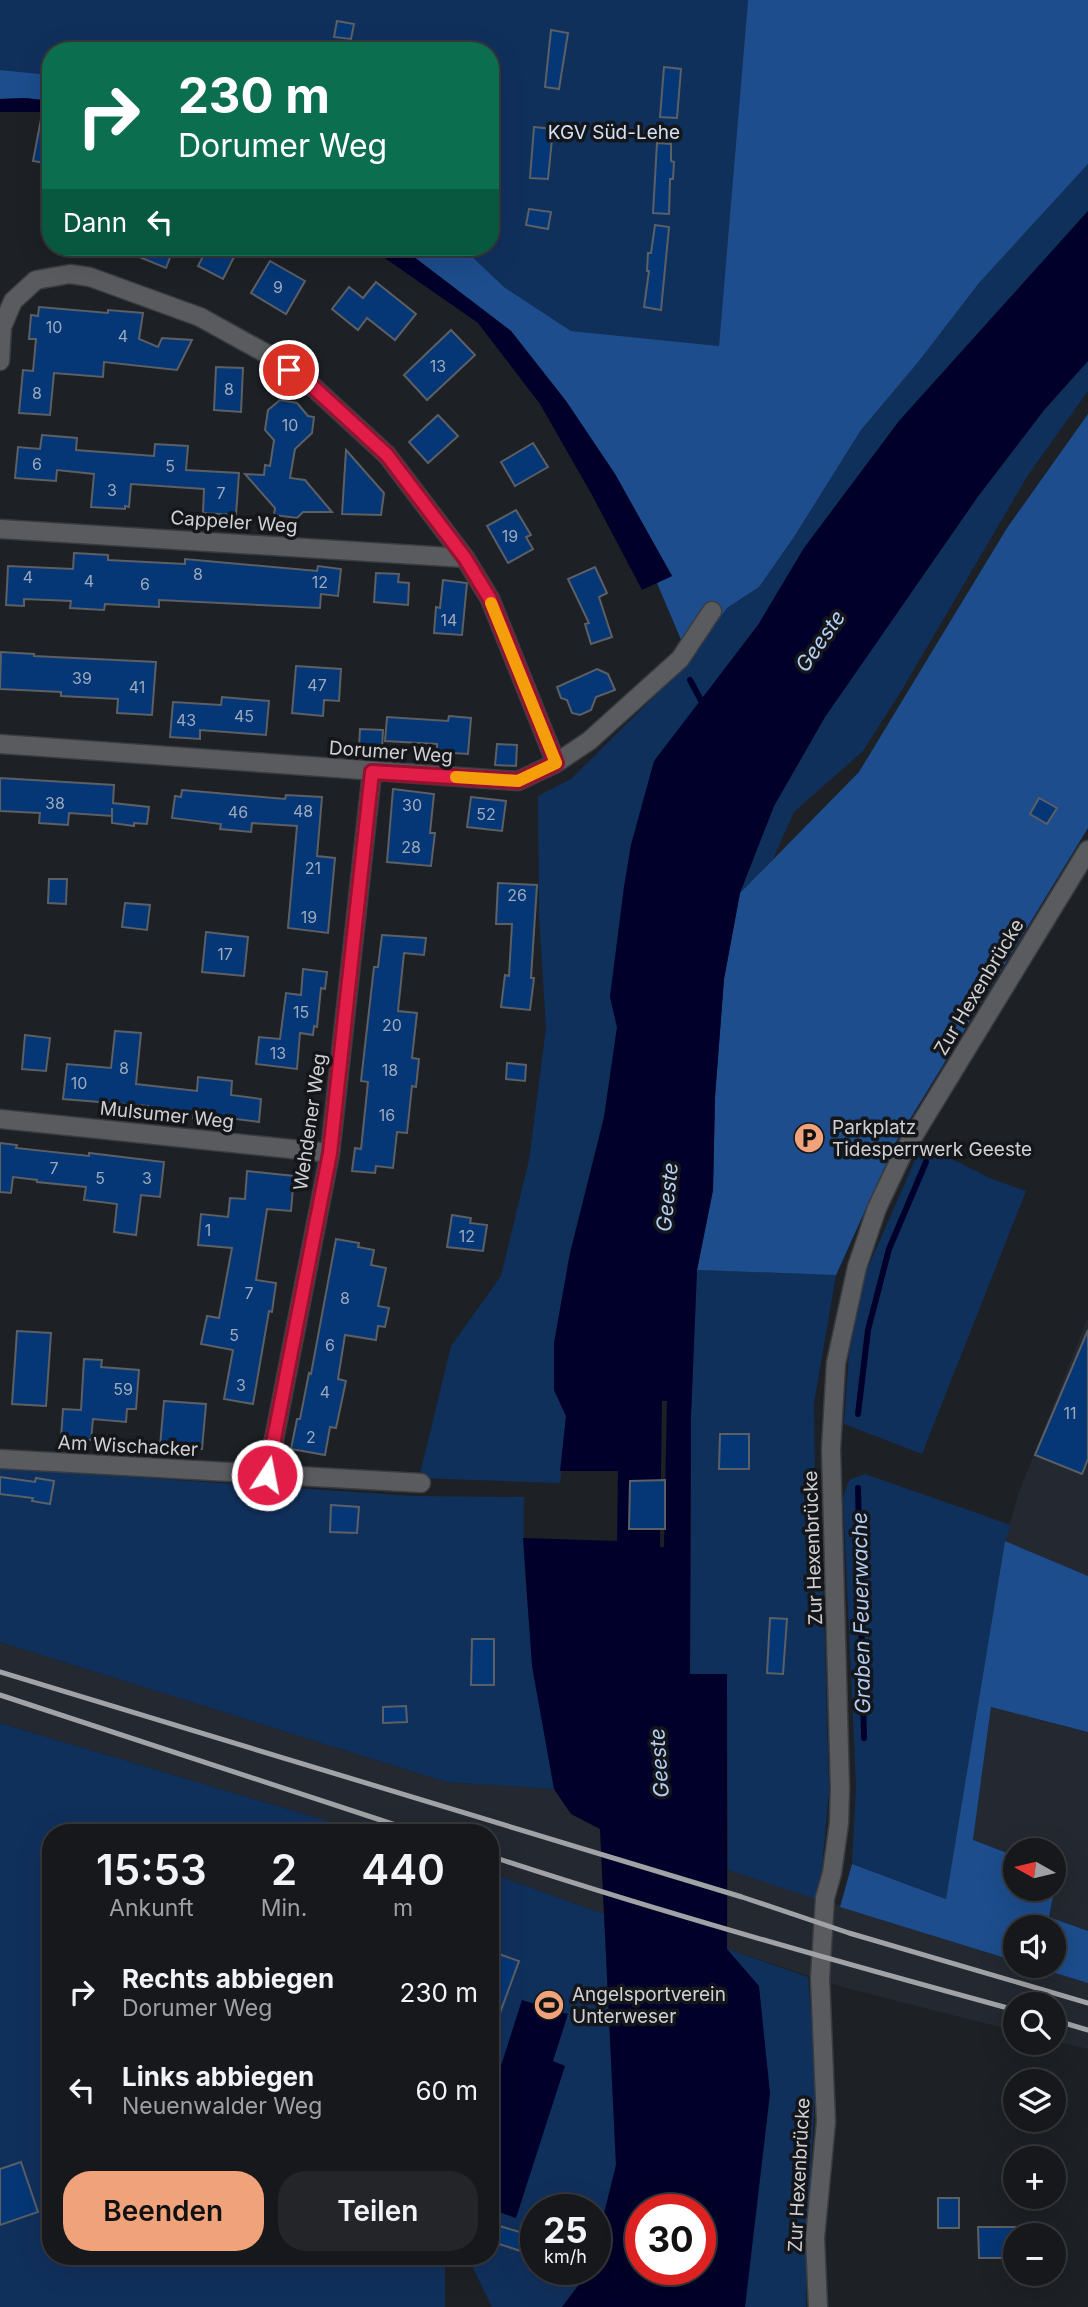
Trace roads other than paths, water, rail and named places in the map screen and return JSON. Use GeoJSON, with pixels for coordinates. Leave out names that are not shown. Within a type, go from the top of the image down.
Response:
{"type":"FeatureCollection","features":[{"type":"Feature","properties":{"kind":"street"},"geometry":{"type":"LineString","coordinates":[[0,361],[2,327],[13,301],[36,281],[70,274],[90,277],[200,317],[267,354],[311,385],[387,455],[465,558],[490,599],[556,763]]}},
{"type":"Feature","properties":{"kind":"street","name":"Cappeler Weg"},"geometry":{"type":"LineString","coordinates":[[0,529],[465,558]]}},
{"type":"Feature","properties":{"kind":"street","name":"Dorumer Weg"},"geometry":{"type":"LineString","coordinates":[[0,744],[518,781],[556,763],[589,741],[680,659],[712,611]]}},
{"type":"Feature","properties":{"kind":"street","name":"Wehdener Weg"},"geometry":{"type":"LineString","coordinates":[[267,1475],[330,1153],[372,772]]}},
{"type":"Feature","properties":{"kind":"street","name":"Zur Hexenbrücke"},"geometry":{"type":"LineString","coordinates":[[818,2307],[815,2238],[826,2122],[820,1978],[825,1898],[836,1848],[840,1789],[831,1449],[836,1363],[857,1267],[877,1208],[903,1153],[1088,850]]}},
{"type":"Feature","properties":{"kind":"street","name":"Mulsumer Weg"},"geometry":{"type":"LineString","coordinates":[[0,1119],[330,1153]]}},
{"type":"Feature","properties":{"kind":"street","name":"Am Wischacker"},"geometry":{"type":"LineString","coordinates":[[0,1459],[421,1483]]}},
{"type":"Feature","properties":{"kind":"water"},"geometry":{"type":"Polygon","coordinates":[[[0,99],[42,100],[42,112],[0,112],[0,99]]]}},
{"type":"Feature","properties":{"kind":"water","name":"Geeste"},"geometry":{"type":"Polygon","coordinates":[[[1088,211],[1088,361],[1045,409],[979,495],[825,717],[774,806],[740,893],[724,979],[715,1097],[713,1190],[697,1270],[691,1416],[690,1674],[727,1674],[727,1949],[759,1986],[770,2093],[745,2307],[562,2307],[579,2285],[611,2285],[611,2194],[609,2194],[616,2165],[600,1829],[571,1814],[554,1789],[532,1666],[523,1538],[617,1541],[618,1471],[560,1471],[566,1416],[554,1390],[554,1343],[570,1253],[604,1117],[617,1027],[610,997],[631,845],[654,761],[758,625],[804,548],[899,421],[1088,211]],[[662,1401],[660,1547],[664,1547],[667,1401],[662,1401]]]}},
{"type":"Feature","properties":{"kind":"water"},"geometry":{"type":"Polygon","coordinates":[[[382,256],[413,256],[511,331],[566,401],[615,474],[672,576],[642,590],[540,404],[478,323],[382,256]]]}},
{"type":"Feature","properties":{"kind":"water"},"geometry":{"type":"Polygon","coordinates":[[[522,2000],[568,2014],[553,2061],[565,2066],[524,2194],[520,2194],[516,2218],[499,2212],[499,2072],[522,2000]]]}},
{"type":"Feature","properties":{"kind":"waterway"},"geometry":{"type":"LineString","coordinates":[[690,680],[704,706]]}},
{"type":"Feature","properties":{"kind":"waterway","name":"Graben Feuerwache"},"geometry":{"type":"LineString","coordinates":[[858,1414],[868,1330],[889,1249],[926,1162]]}},
{"type":"Feature","properties":{"kind":"waterway","name":"Graben Feuerwache"},"geometry":{"type":"LineString","coordinates":[[858,1488],[864,1738]]}},
{"type":"Feature","properties":{"kind":"railway"},"geometry":{"type":"LineString","coordinates":[[0,1672],[742,1897],[849,1933],[1088,2003]]}},
{"type":"Feature","properties":{"kind":"railway"},"geometry":{"type":"LineString","coordinates":[[0,1695],[393,1824]]}},
{"type":"Feature","properties":{"kind":"railway"},"geometry":{"type":"LineString","coordinates":[[499,1859],[751,1936],[1003,2007]]}},
{"type":"Feature","properties":{"kind":"railway"},"geometry":{"type":"LineString","coordinates":[[1066,2024],[1088,2030]]}},
{"type":"Feature","properties":{"kind":"place","name":"Parkplatz Tidesperrwerk Geeste"},"geometry":{"type":"Point","coordinates":[809,1138]}},
{"type":"Feature","properties":{"kind":"place","name":"Angelsportverein Unterweser"},"geometry":{"type":"Point","coordinates":[549,2005]}},
{"type":"Feature","properties":{"kind":"park label","name":"KGV Süd-Lehe"},"geometry":{"type":"Point","coordinates":[614,132]}}]}
